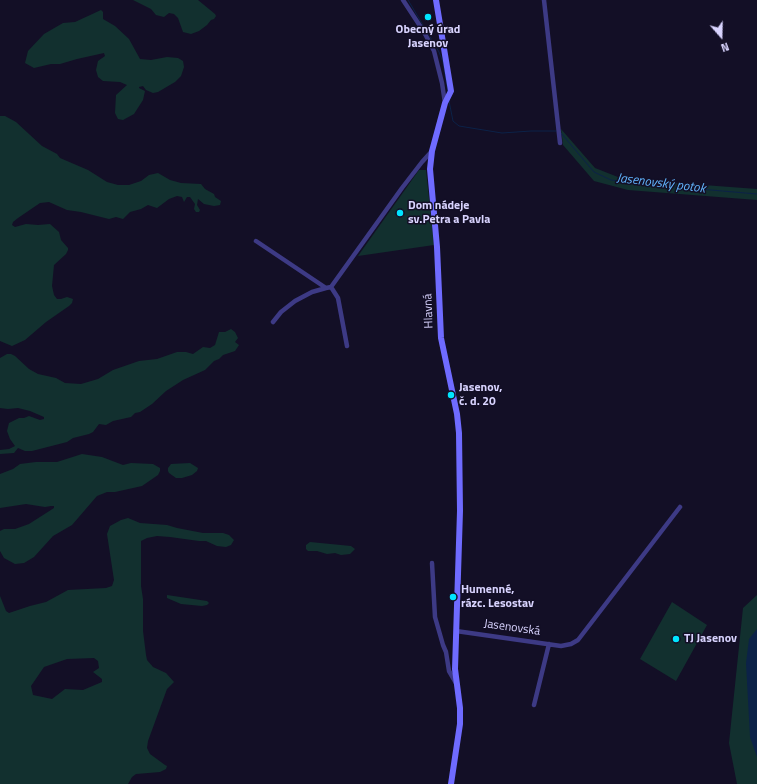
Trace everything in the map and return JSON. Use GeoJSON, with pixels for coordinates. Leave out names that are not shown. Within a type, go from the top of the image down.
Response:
{"type":"FeatureCollection","features":[{"type":"Feature","properties":{"kind":"street"},"geometry":{"type":"LineString","coordinates":[[403,0],[424,32],[434,51],[446,101]]}},
{"type":"Feature","properties":{"kind":"street","name":"Hlavná"},"geometry":{"type":"LineString","coordinates":[[436,0],[451,85],[450,93],[446,101],[432,151],[430,168],[438,247],[441,338],[457,414],[459,434],[460,519],[456,627]]}},
{"type":"Feature","properties":{"kind":"street"},"geometry":{"type":"LineString","coordinates":[[544,0],[560,143]]}},
{"type":"Feature","properties":{"kind":"street"},"geometry":{"type":"LineString","coordinates":[[273,322],[281,312],[295,301],[312,292],[328,287],[422,162],[432,151]]}},
{"type":"Feature","properties":{"kind":"street"},"geometry":{"type":"LineString","coordinates":[[422,162],[427,163],[430,168]]}},
{"type":"Feature","properties":{"kind":"street"},"geometry":{"type":"LineString","coordinates":[[256,241],[328,287],[338,298],[347,346]]}},
{"type":"Feature","properties":{"kind":"street"},"geometry":{"type":"LineString","coordinates":[[549,644],[561,646],[572,644],[578,640],[680,506]]}},
{"type":"Feature","properties":{"kind":"street"},"geometry":{"type":"LineString","coordinates":[[432,563],[435,617],[446,652],[450,671],[456,684]]}},
{"type":"Feature","properties":{"kind":"street"},"geometry":{"type":"LineString","coordinates":[[451,784],[460,724],[460,708],[455,669],[456,627]]}},
{"type":"Feature","properties":{"kind":"street","name":"Jasenovská"},"geometry":{"type":"LineString","coordinates":[[456,627],[549,644],[534,705]]}},
{"type":"Feature","properties":{"kind":"green space"},"geometry":{"type":"Polygon","coordinates":[[[133,0],[198,0],[216,16],[199,31],[191,34],[183,32],[178,18],[174,14],[169,13],[164,17],[156,15],[151,9],[133,0]]]}},
{"type":"Feature","properties":{"kind":"green space"},"geometry":{"type":"Polygon","coordinates":[[[101,10],[103,12],[103,19],[115,26],[129,39],[140,59],[151,60],[167,57],[178,58],[183,61],[184,67],[181,76],[175,82],[158,92],[153,93],[146,90],[143,86],[139,87],[145,91],[143,100],[134,114],[123,120],[118,119],[115,113],[116,95],[127,85],[120,82],[103,81],[98,77],[96,70],[98,61],[105,56],[104,53],[60,64],[51,64],[34,68],[25,63],[28,51],[44,34],[63,23],[75,22],[101,10]]]}},
{"type":"Feature","properties":{"kind":"green space"},"geometry":{"type":"Polygon","coordinates":[[[0,116],[5,116],[16,122],[42,146],[57,154],[60,158],[88,170],[107,182],[118,185],[129,185],[141,181],[149,175],[158,173],[170,180],[181,183],[201,184],[205,189],[214,194],[215,197],[221,201],[220,205],[214,206],[204,204],[198,199],[197,205],[200,210],[199,212],[196,212],[194,209],[195,204],[190,197],[187,197],[184,202],[182,197],[177,196],[169,199],[157,208],[148,205],[130,212],[123,219],[116,217],[109,219],[67,210],[49,202],[40,203],[18,218],[12,225],[15,227],[26,224],[50,224],[59,232],[61,240],[68,250],[66,254],[54,265],[52,286],[54,295],[57,299],[67,297],[73,299],[69,306],[46,322],[25,340],[12,346],[0,341],[0,116]]]}},
{"type":"Feature","properties":{"kind":"green space"},"geometry":{"type":"Polygon","coordinates":[[[561,129],[595,168],[623,179],[757,189],[757,200],[628,190],[594,181],[563,145],[561,129]]]}},
{"type":"Feature","properties":{"kind":"green space"},"geometry":{"type":"Polygon","coordinates":[[[419,170],[426,170],[434,245],[358,256],[419,170]]]}},
{"type":"Feature","properties":{"kind":"green space"},"geometry":{"type":"Polygon","coordinates":[[[231,329],[235,332],[238,338],[235,342],[239,345],[235,351],[223,355],[205,370],[183,380],[166,391],[152,404],[140,412],[135,413],[131,417],[113,421],[106,425],[99,424],[93,432],[73,438],[67,442],[32,451],[25,451],[18,448],[14,453],[0,454],[0,450],[9,449],[15,446],[7,431],[9,423],[19,418],[29,416],[40,420],[44,419],[44,417],[30,411],[18,408],[0,408],[0,358],[7,354],[15,356],[29,369],[38,374],[56,378],[65,383],[81,384],[98,379],[113,370],[139,361],[157,359],[177,352],[193,354],[203,347],[210,348],[215,345],[219,332],[225,332],[231,329]]]}},
{"type":"Feature","properties":{"kind":"green space"},"geometry":{"type":"Polygon","coordinates":[[[82,454],[102,457],[123,465],[131,463],[153,464],[160,468],[160,471],[158,475],[142,486],[115,492],[107,492],[97,496],[72,525],[53,536],[34,557],[24,563],[15,564],[4,558],[0,551],[0,531],[4,529],[15,529],[29,524],[54,508],[54,506],[45,507],[26,504],[0,508],[0,474],[13,469],[20,464],[57,462],[82,454]]]}},
{"type":"Feature","properties":{"kind":"green space"},"geometry":{"type":"Polygon","coordinates":[[[190,463],[198,468],[192,475],[176,478],[168,471],[171,464],[190,463]]]}},
{"type":"Feature","properties":{"kind":"green space"},"geometry":{"type":"Polygon","coordinates":[[[128,518],[140,523],[167,525],[203,533],[223,533],[229,535],[234,540],[231,545],[226,547],[217,546],[206,541],[157,536],[141,541],[143,631],[147,660],[153,667],[166,673],[174,682],[167,689],[148,741],[147,748],[150,754],[167,766],[166,769],[160,772],[136,774],[132,777],[128,784],[0,784],[0,596],[6,611],[9,613],[46,602],[68,590],[106,588],[112,586],[114,580],[107,534],[110,526],[128,518]],[[94,658],[67,659],[44,667],[31,686],[33,695],[52,699],[65,689],[83,690],[102,682],[102,679],[93,672],[99,668],[98,661],[94,658]]]}},
{"type":"Feature","properties":{"kind":"green space"},"geometry":{"type":"Polygon","coordinates":[[[310,542],[351,546],[355,549],[350,554],[327,554],[317,551],[308,551],[306,549],[306,545],[310,542]]]}},
{"type":"Feature","properties":{"kind":"green space"},"geometry":{"type":"Polygon","coordinates":[[[167,595],[207,601],[209,603],[202,606],[181,604],[167,598],[167,595]]]}},
{"type":"Feature","properties":{"kind":"green space"},"geometry":{"type":"Polygon","coordinates":[[[757,595],[757,784],[737,784],[729,743],[743,608],[757,595]]]}},
{"type":"Feature","properties":{"kind":"green space","name":"TJ Jasenov"},"geometry":{"type":"Polygon","coordinates":[[[672,602],[707,625],[676,681],[640,659],[672,602]]]}},
{"type":"Feature","properties":{"kind":"water"},"geometry":{"type":"Polygon","coordinates":[[[757,629],[757,757],[750,737],[746,663],[749,639],[757,629]]]}},
{"type":"Feature","properties":{"kind":"waterway","name":"Jasenovský potok"},"geometry":{"type":"LineString","coordinates":[[408,0],[439,52],[443,62],[448,92]]}},
{"type":"Feature","properties":{"kind":"waterway","name":"Jasenovský potok"},"geometry":{"type":"LineString","coordinates":[[449,101],[453,121],[459,126],[502,133],[556,131]]}},
{"type":"Feature","properties":{"kind":"waterway","name":"Jasenovský potok"},"geometry":{"type":"LineString","coordinates":[[561,133],[594,172],[611,180],[757,194]]}},
{"type":"Feature","properties":{"kind":"place","name":"Obecný úrad Jasenov"},"geometry":{"type":"Point","coordinates":[428,17]}},
{"type":"Feature","properties":{"kind":"place","name":"Dom nádeje sv.Petra a Pavla"},"geometry":{"type":"Point","coordinates":[400,213]}},
{"type":"Feature","properties":{"kind":"place","name":"Jasenov, č. d. 20"},"geometry":{"type":"Point","coordinates":[451,395]}},
{"type":"Feature","properties":{"kind":"place","name":"Humenné, rázc. Lesostav"},"geometry":{"type":"Point","coordinates":[453,597]}},
{"type":"Feature","properties":{"kind":"place","name":"TJ Jasenov"},"geometry":{"type":"Point","coordinates":[676,639]}}]}
